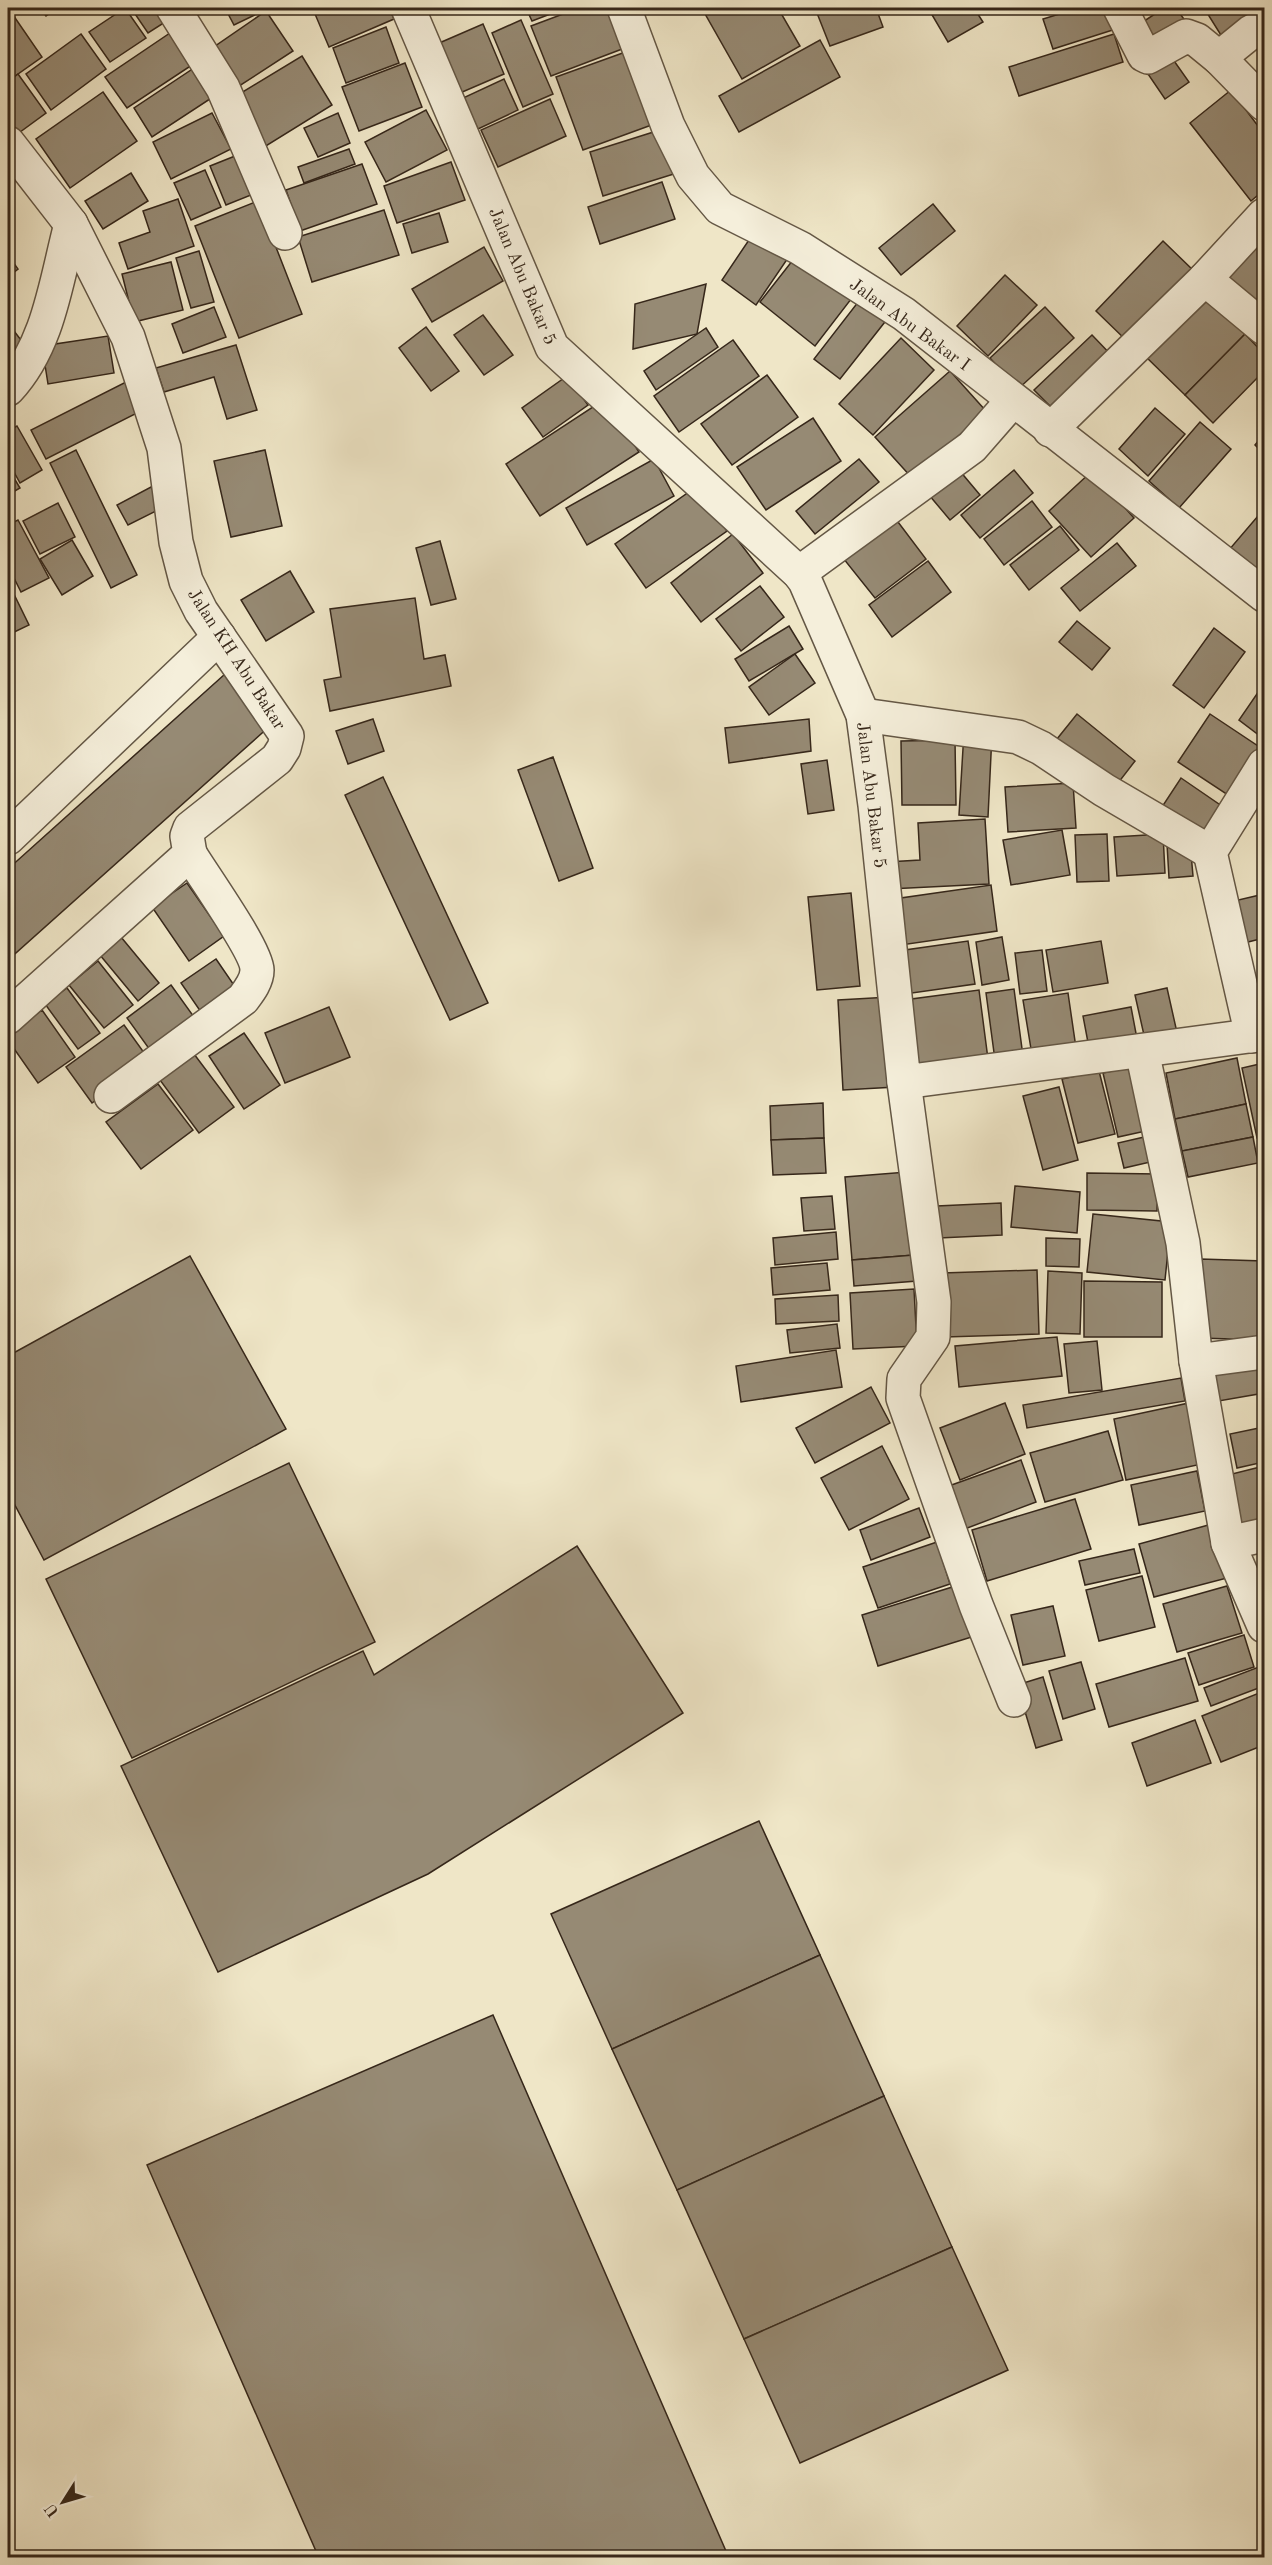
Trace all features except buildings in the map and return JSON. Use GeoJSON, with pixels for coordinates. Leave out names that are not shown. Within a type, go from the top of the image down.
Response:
{"type":"FeatureCollection","features":[{"type":"Feature","properties":{"kind":"street"},"geometry":{"type":"LineString","coordinates":[[173,8],[223,88],[285,232]]}},
{"type":"Feature","properties":{"kind":"street","name":"Jalan Abu Bakar 5"},"geometry":{"type":"LineString","coordinates":[[408,8],[552,347],[799,573],[805,581],[863,716],[904,1082],[934,1302],[933,1337],[904,1379],[903,1398],[976,1605],[1014,1700]]}},
{"type":"Feature","properties":{"kind":"street","name":"Jalan Abu Bakar I"},"geometry":{"type":"LineString","coordinates":[[624,8],[668,126],[693,176],[720,208],[800,248],[904,315],[1264,596]]}},
{"type":"Feature","properties":{"kind":"street"},"geometry":{"type":"LineString","coordinates":[[1120,8],[1144,55],[1149,57],[1186,36],[1197,40],[1219,58],[1264,104]]}},
{"type":"Feature","properties":{"kind":"street"},"geometry":{"type":"LineString","coordinates":[[1219,58],[1251,32],[1264,25]]}},
{"type":"Feature","properties":{"kind":"street","name":"Jalan KH Abu Bakar"},"geometry":{"type":"LineString","coordinates":[[8,143],[71,224],[128,336],[164,448],[176,542],[186,581],[201,611],[287,736],[284,748],[277,759],[190,828],[187,836],[190,854]]}},
{"type":"Feature","properties":{"kind":"street"},"geometry":{"type":"LineString","coordinates":[[1050,430],[1205,279],[1264,215]]}},
{"type":"Feature","properties":{"kind":"street"},"geometry":{"type":"LineString","coordinates":[[8,389],[30,360],[43,332],[71,224]]}},
{"type":"Feature","properties":{"kind":"street"},"geometry":{"type":"LineString","coordinates":[[1205,279],[1264,328]]}},
{"type":"Feature","properties":{"kind":"street"},"geometry":{"type":"LineString","coordinates":[[799,573],[972,447],[1013,400]]}},
{"type":"Feature","properties":{"kind":"street"},"geometry":{"type":"LineString","coordinates":[[8,838],[219,637]]}},
{"type":"Feature","properties":{"kind":"street"},"geometry":{"type":"LineString","coordinates":[[863,716],[1018,737],[1041,748],[1104,790],[1210,852],[1258,1035],[904,1082]]}},
{"type":"Feature","properties":{"kind":"street"},"geometry":{"type":"LineString","coordinates":[[1210,852],[1264,765]]}},
{"type":"Feature","properties":{"kind":"street"},"geometry":{"type":"LineString","coordinates":[[8,1017],[190,854],[251,950],[257,970],[252,987],[243,999],[111,1096]]}},
{"type":"Feature","properties":{"kind":"street"},"geometry":{"type":"LineString","coordinates":[[1142,1051],[1183,1244],[1196,1361],[1228,1543],[1264,1626]]}},
{"type":"Feature","properties":{"kind":"street"},"geometry":{"type":"LineString","coordinates":[[1196,1361],[1264,1352]]}},
{"type":"Feature","properties":{"kind":"street"},"geometry":{"type":"LineString","coordinates":[[1228,1543],[1264,1534]]}}]}
